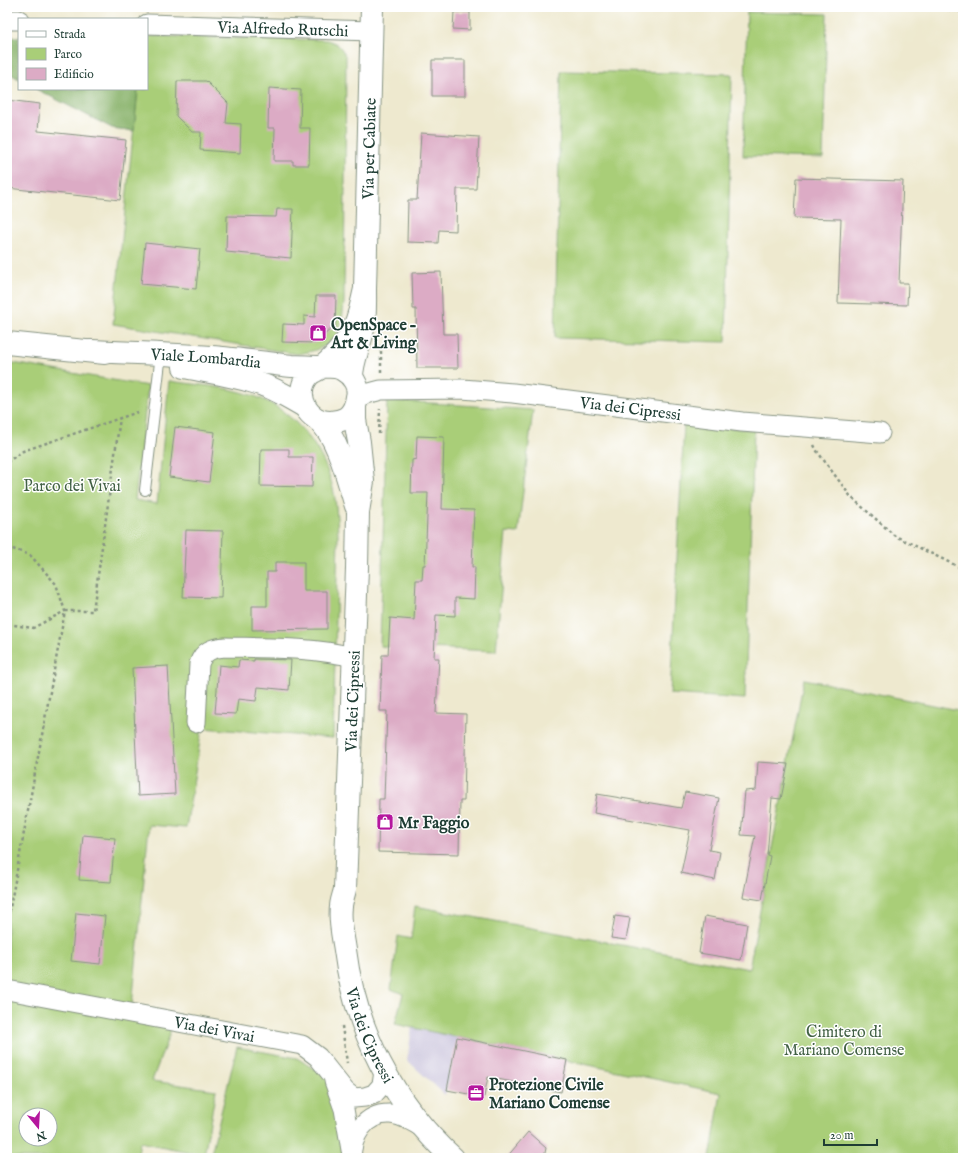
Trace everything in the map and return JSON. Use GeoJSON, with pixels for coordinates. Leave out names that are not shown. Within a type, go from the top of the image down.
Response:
{"type":"FeatureCollection","features":[{"type":"Feature","properties":{"kind":"main road","name":"Via per Cabiate"},"geometry":{"type":"LineString","coordinates":[[365,289],[372,7]]}},
{"type":"Feature","properties":{"kind":"main road"},"geometry":{"type":"LineString","coordinates":[[321,367],[333,366],[343,369],[352,377],[356,385],[358,395],[356,404],[348,416],[336,422],[327,422],[311,413],[302,395],[303,385],[310,374],[321,367],[342,347],[350,335],[359,314],[365,289]]}},
{"type":"Feature","properties":{"kind":"main road"},"geometry":{"type":"LineString","coordinates":[[352,377],[354,361],[364,328],[365,289]]}},
{"type":"Feature","properties":{"kind":"main road","name":"Viale Lombardia"},"geometry":{"type":"LineString","coordinates":[[7,343],[90,351],[205,357],[292,366],[321,367]]}},
{"type":"Feature","properties":{"kind":"main road","name":"Viale Lombardia"},"geometry":{"type":"LineString","coordinates":[[90,351],[160,362],[258,383],[276,391],[311,413]]}},
{"type":"Feature","properties":{"kind":"main road","name":"Via dei Cipressi"},"geometry":{"type":"LineString","coordinates":[[356,404],[355,420],[362,474],[362,490],[358,512],[345,889],[341,907],[341,922],[347,970],[369,1040],[384,1071],[399,1096],[424,1129],[453,1158]]}},
{"type":"Feature","properties":{"kind":"main road","name":"Via dei Cipressi"},"geometry":{"type":"LineString","coordinates":[[311,413],[324,425],[332,437],[342,462],[358,512]]}},
{"type":"Feature","properties":{"kind":"main road","name":"Via dei Cipressi"},"geometry":{"type":"LineString","coordinates":[[345,889],[349,904],[356,959],[365,1000],[380,1039],[394,1066],[422,1107],[438,1127],[470,1158]]}},
{"type":"Feature","properties":{"kind":"street"},"geometry":{"type":"LineString","coordinates":[[7,20],[18,20]]}},
{"type":"Feature","properties":{"kind":"street","name":"Via Alfredo Rutschi"},"geometry":{"type":"LineString","coordinates":[[148,24],[372,31]]}},
{"type":"Feature","properties":{"kind":"street","name":"Via dei Cipressi"},"geometry":{"type":"LineString","coordinates":[[352,377],[362,384],[381,390]]}},
{"type":"Feature","properties":{"kind":"street","name":"Via dei Cipressi"},"geometry":{"type":"LineString","coordinates":[[356,404],[366,394],[381,390],[437,388],[485,390],[742,422],[880,433]]}},
{"type":"Feature","properties":{"kind":"street"},"geometry":{"type":"LineString","coordinates":[[196,723],[199,664],[202,656],[208,650],[219,647],[300,649],[324,651],[353,657]]}},
{"type":"Feature","properties":{"kind":"street","name":"Via dei Vivai"},"geometry":{"type":"LineString","coordinates":[[7,990],[302,1045],[318,1057],[345,1092],[354,1098],[365,1098],[374,1094],[382,1085],[384,1071]]}},
{"type":"Feature","properties":{"kind":"street"},"geometry":{"type":"LineString","coordinates":[[335,1078],[344,1109],[351,1156]]}},
{"type":"Feature","properties":{"kind":"street"},"geometry":{"type":"LineString","coordinates":[[351,1156],[356,1134],[369,1119],[379,1115],[390,1114],[399,1116],[424,1129]]}},
{"type":"Feature","properties":{"kind":"lane","name":"Viale Lombardia"},"geometry":{"type":"LineString","coordinates":[[145,490],[160,362]]}},
{"type":"Feature","properties":{"kind":"path"},"geometry":{"type":"LineString","coordinates":[[929,7],[963,12]]}},
{"type":"Feature","properties":{"kind":"path"},"geometry":{"type":"LineString","coordinates":[[7,462],[23,451],[155,407]]}},
{"type":"Feature","properties":{"kind":"path"},"geometry":{"type":"LineString","coordinates":[[7,624],[33,628],[65,611],[94,611],[120,418]]}},
{"type":"Feature","properties":{"kind":"path"},"geometry":{"type":"LineString","coordinates":[[805,427],[817,451],[851,497],[895,536],[963,569]]}},
{"type":"Feature","properties":{"kind":"path"},"geometry":{"type":"LineString","coordinates":[[7,547],[30,555],[56,584],[65,611],[7,924]]}},
{"type":"Feature","properties":{"kind":"path"},"geometry":{"type":"LineString","coordinates":[[335,1078],[347,1076],[348,1072],[341,1020]]}},
{"type":"Feature","properties":{"kind":"shaded area"},"geometry":{"type":"Polygon","coordinates":[[[412,1028],[457,1037],[445,1095],[407,1060],[412,1028]]]}},
{"type":"Feature","properties":{"kind":"green space"},"geometry":{"type":"Polygon","coordinates":[[[747,12],[827,14],[823,158],[743,156],[747,12]]]}},
{"type":"Feature","properties":{"kind":"green space"},"geometry":{"type":"Polygon","coordinates":[[[148,36],[327,40],[337,44],[343,51],[346,58],[344,303],[340,325],[332,340],[319,349],[297,354],[113,324],[138,90],[148,90],[148,36]]]}},
{"type":"Feature","properties":{"kind":"green space"},"geometry":{"type":"Polygon","coordinates":[[[7,37],[18,37],[18,78],[7,72],[7,37]]]}},
{"type":"Feature","properties":{"kind":"green space"},"geometry":{"type":"Polygon","coordinates":[[[561,71],[732,74],[726,342],[555,338],[561,71]]]}},
{"type":"Feature","properties":{"kind":"green space"},"geometry":{"type":"Polygon","coordinates":[[[38,90],[138,90],[134,131],[112,128],[38,90]]]}},
{"type":"Feature","properties":{"kind":"green space","name":"Parco dei Vivai"},"geometry":{"type":"Polygon","coordinates":[[[7,362],[148,386],[135,500],[157,504],[169,381],[241,392],[264,400],[277,407],[299,426],[317,449],[329,475],[335,497],[338,535],[333,738],[202,728],[186,828],[149,825],[132,1006],[174,1021],[152,1081],[216,1090],[204,1155],[140,1142],[137,1158],[7,1158],[7,362]]]}},
{"type":"Feature","properties":{"kind":"green space"},"geometry":{"type":"Polygon","coordinates":[[[387,400],[533,410],[518,533],[506,532],[496,651],[380,646],[387,400]]]}},
{"type":"Feature","properties":{"kind":"green space"},"geometry":{"type":"Polygon","coordinates":[[[684,424],[754,430],[745,699],[670,694],[684,424]]]}},
{"type":"Feature","properties":{"kind":"green space","name":"Cimitero di Mariano Comense"},"geometry":{"type":"Polygon","coordinates":[[[804,679],[963,711],[963,1158],[710,1158],[721,1093],[395,1024],[403,994],[391,989],[398,936],[411,939],[415,906],[749,969],[804,679]]]}},
{"type":"Feature","properties":{"kind":"green space"},"geometry":{"type":"Polygon","coordinates":[[[237,1047],[297,1058],[326,1077],[344,1135],[342,1158],[227,1158],[211,1154],[237,1047]]]}},
{"type":"Feature","properties":{"kind":"building"},"geometry":{"type":"Polygon","coordinates":[[[454,12],[470,12],[470,30],[453,29],[454,12]]]}},
{"type":"Feature","properties":{"kind":"building"},"geometry":{"type":"Polygon","coordinates":[[[432,60],[465,60],[465,96],[432,96],[432,60]]]}},
{"type":"Feature","properties":{"kind":"building"},"geometry":{"type":"Polygon","coordinates":[[[177,81],[206,81],[228,103],[226,123],[241,124],[240,153],[200,150],[201,132],[192,132],[176,116],[177,81]]]}},
{"type":"Feature","properties":{"kind":"building"},"geometry":{"type":"Polygon","coordinates":[[[269,88],[301,90],[300,128],[310,128],[309,165],[293,165],[293,161],[274,161],[275,128],[268,128],[269,88]]]}},
{"type":"Feature","properties":{"kind":"building"},"geometry":{"type":"Polygon","coordinates":[[[7,100],[40,104],[38,131],[126,140],[120,200],[7,188],[7,100]]]}},
{"type":"Feature","properties":{"kind":"building"},"geometry":{"type":"Polygon","coordinates":[[[421,133],[479,137],[476,189],[457,189],[456,231],[439,230],[438,243],[407,242],[408,200],[417,200],[421,133]]]}},
{"type":"Feature","properties":{"kind":"building"},"geometry":{"type":"Polygon","coordinates":[[[796,178],[903,181],[899,283],[908,283],[907,305],[838,303],[841,219],[794,218],[796,178]]]}},
{"type":"Feature","properties":{"kind":"building"},"geometry":{"type":"Polygon","coordinates":[[[277,209],[293,209],[291,258],[226,252],[227,216],[276,217],[277,209]]]}},
{"type":"Feature","properties":{"kind":"building"},"geometry":{"type":"Polygon","coordinates":[[[145,243],[200,249],[196,289],[141,284],[145,243]]]}},
{"type":"Feature","properties":{"kind":"building"},"geometry":{"type":"Polygon","coordinates":[[[441,272],[443,334],[457,334],[458,368],[417,368],[416,309],[413,309],[412,273],[441,272]]]}},
{"type":"Feature","properties":{"kind":"building"},"geometry":{"type":"Polygon","coordinates":[[[316,296],[336,296],[335,329],[331,329],[315,343],[282,342],[283,324],[304,325],[304,316],[315,317],[316,296]]]}},
{"type":"Feature","properties":{"kind":"building"},"geometry":{"type":"Polygon","coordinates":[[[175,427],[215,432],[209,482],[169,477],[175,427]]]}},
{"type":"Feature","properties":{"kind":"building"},"geometry":{"type":"Polygon","coordinates":[[[417,436],[444,437],[442,509],[474,510],[472,567],[475,567],[474,599],[455,598],[455,616],[436,615],[434,658],[439,658],[436,713],[466,714],[464,801],[460,801],[459,854],[378,852],[379,799],[384,799],[387,711],[380,711],[382,655],[388,655],[390,618],[414,620],[416,580],[422,580],[423,565],[425,565],[428,493],[411,493],[412,460],[416,459],[417,436]]]}},
{"type":"Feature","properties":{"kind":"building"},"geometry":{"type":"Polygon","coordinates":[[[261,449],[289,449],[289,457],[313,457],[312,487],[260,486],[261,449]]]}},
{"type":"Feature","properties":{"kind":"building"},"geometry":{"type":"Polygon","coordinates":[[[186,530],[223,531],[221,598],[183,597],[186,530]]]}},
{"type":"Feature","properties":{"kind":"building"},"geometry":{"type":"Polygon","coordinates":[[[275,562],[304,562],[304,591],[327,591],[327,629],[252,630],[252,606],[267,606],[267,572],[275,572],[275,562]]]}},
{"type":"Feature","properties":{"kind":"building"},"geometry":{"type":"Polygon","coordinates":[[[254,659],[291,660],[289,690],[258,687],[256,701],[238,699],[236,714],[215,713],[219,665],[238,667],[239,660],[254,661],[254,659]]]}},
{"type":"Feature","properties":{"kind":"building"},"geometry":{"type":"Polygon","coordinates":[[[168,666],[175,794],[138,796],[132,668],[168,666]]]}},
{"type":"Feature","properties":{"kind":"building"},"geometry":{"type":"Polygon","coordinates":[[[758,762],[788,764],[781,799],[772,798],[767,855],[770,856],[762,900],[743,897],[755,836],[741,835],[745,791],[756,790],[758,762]]]}},
{"type":"Feature","properties":{"kind":"building"},"geometry":{"type":"Polygon","coordinates":[[[685,792],[719,798],[709,850],[720,852],[715,880],[681,873],[690,830],[594,813],[597,794],[681,808],[685,792]]]}},
{"type":"Feature","properties":{"kind":"building"},"geometry":{"type":"Polygon","coordinates":[[[83,835],[115,838],[111,882],[79,880],[83,835]]]}},
{"type":"Feature","properties":{"kind":"building"},"geometry":{"type":"Polygon","coordinates":[[[76,913],[105,916],[100,964],[71,961],[76,913]]]}},
{"type":"Feature","properties":{"kind":"building"},"geometry":{"type":"Polygon","coordinates":[[[615,916],[630,918],[626,940],[611,938],[615,916]]]}},
{"type":"Feature","properties":{"kind":"building"},"geometry":{"type":"Polygon","coordinates":[[[705,916],[747,924],[741,960],[699,953],[705,916]]]}},
{"type":"Feature","properties":{"kind":"building"},"geometry":{"type":"Polygon","coordinates":[[[457,1037],[567,1060],[561,1092],[488,1077],[484,1097],[447,1090],[457,1037]]]}},
{"type":"Feature","properties":{"kind":"building"},"geometry":{"type":"Polygon","coordinates":[[[528,1132],[546,1148],[544,1158],[506,1158],[528,1132]]]}},
{"type":"Feature","properties":{"kind":"place","name":"OpenSpace – Art & Living"},"geometry":{"type":"Point","coordinates":[318,333]}},
{"type":"Feature","properties":{"kind":"place","name":"Mr Faggio"},"geometry":{"type":"Point","coordinates":[385,822]}},
{"type":"Feature","properties":{"kind":"place","name":"Protezione Civile Mariano Comense"},"geometry":{"type":"Point","coordinates":[476,1093]}}]}
